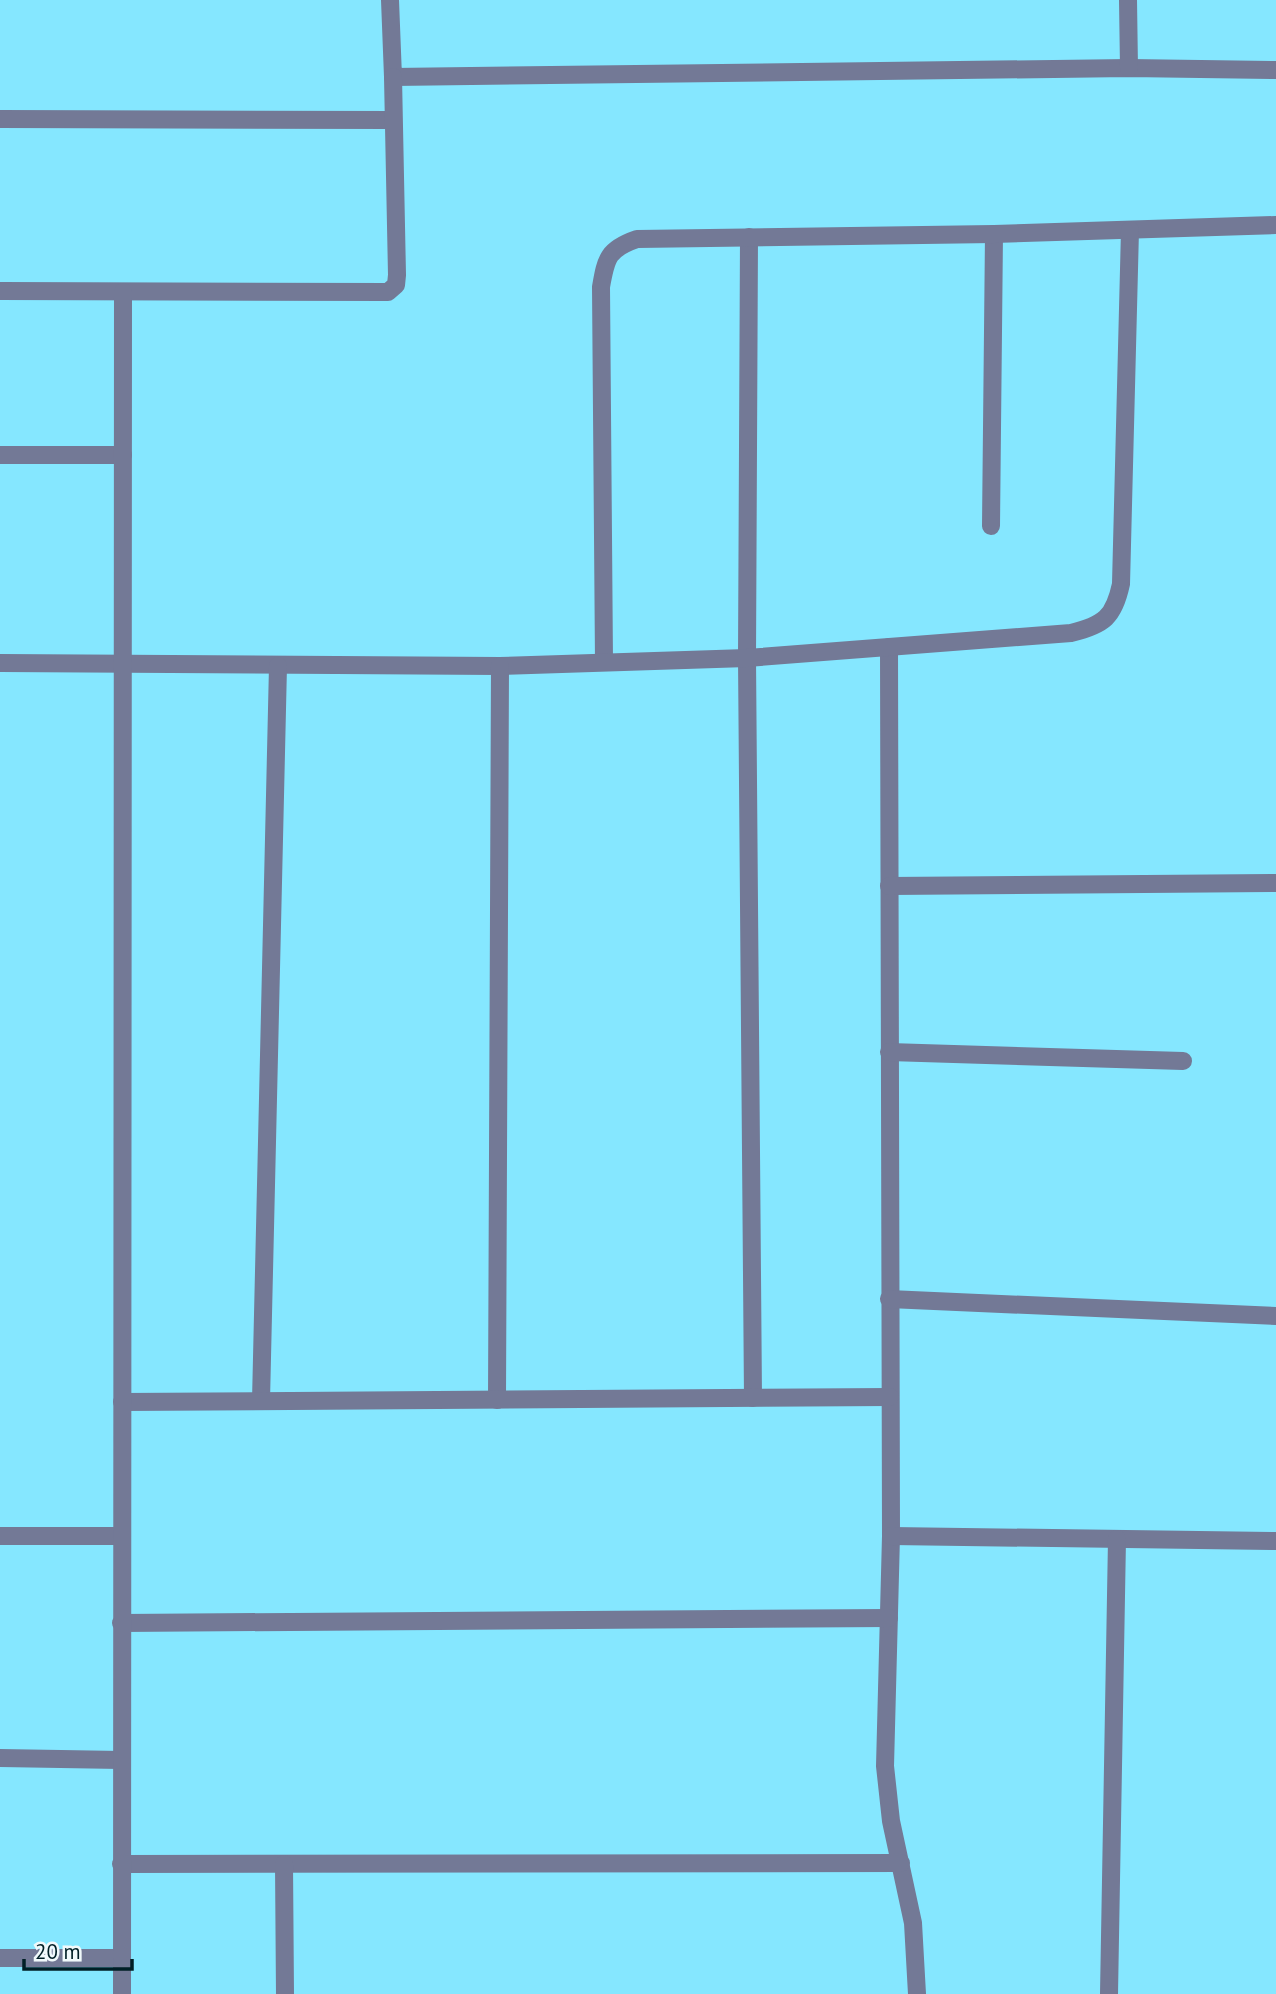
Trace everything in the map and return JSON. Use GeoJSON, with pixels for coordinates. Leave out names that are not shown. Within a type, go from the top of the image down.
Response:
{"type":"FeatureCollection","features":[{"type":"Feature","properties":{"kind":"street"},"geometry":{"type":"LineString","coordinates":[[0,291],[388,292],[396,285],[397,275],[390,0]]}},
{"type":"Feature","properties":{"kind":"street"},"geometry":{"type":"LineString","coordinates":[[1128,0],[1129,68]]}},
{"type":"Feature","properties":{"kind":"street"},"geometry":{"type":"LineString","coordinates":[[393,78],[1129,68],[1276,70]]}},
{"type":"Feature","properties":{"kind":"street"},"geometry":{"type":"LineString","coordinates":[[0,119],[393,120]]}},
{"type":"Feature","properties":{"kind":"street"},"geometry":{"type":"LineString","coordinates":[[604,661],[601,287],[606,259],[620,245],[637,239],[994,234],[1276,225]]}},
{"type":"Feature","properties":{"kind":"street"},"geometry":{"type":"LineString","coordinates":[[0,663],[500,666],[747,658],[1071,633],[1091,628],[1110,616],[1117,605],[1121,584],[1129,230]]}},
{"type":"Feature","properties":{"kind":"street"},"geometry":{"type":"LineString","coordinates":[[991,526],[994,234]]}},
{"type":"Feature","properties":{"kind":"street"},"geometry":{"type":"LineString","coordinates":[[749,237],[747,658],[753,1398]]}},
{"type":"Feature","properties":{"kind":"street"},"geometry":{"type":"LineString","coordinates":[[122,292],[122,1994]]}},
{"type":"Feature","properties":{"kind":"street"},"geometry":{"type":"LineString","coordinates":[[0,455],[123,455]]}},
{"type":"Feature","properties":{"kind":"street"},"geometry":{"type":"LineString","coordinates":[[889,647],[891,1536],[884,1766],[913,1923],[917,1994]]}},
{"type":"Feature","properties":{"kind":"street"},"geometry":{"type":"LineString","coordinates":[[261,1401],[278,666]]}},
{"type":"Feature","properties":{"kind":"street"},"geometry":{"type":"LineString","coordinates":[[497,1400],[500,666]]}},
{"type":"Feature","properties":{"kind":"street"},"geometry":{"type":"LineString","coordinates":[[889,886],[1276,883]]}},
{"type":"Feature","properties":{"kind":"street"},"geometry":{"type":"LineString","coordinates":[[889,1052],[1183,1061]]}},
{"type":"Feature","properties":{"kind":"street"},"geometry":{"type":"LineString","coordinates":[[889,1299],[1276,1316]]}},
{"type":"Feature","properties":{"kind":"street"},"geometry":{"type":"LineString","coordinates":[[122,1402],[890,1397]]}},
{"type":"Feature","properties":{"kind":"street"},"geometry":{"type":"LineString","coordinates":[[0,1536],[121,1536]]}},
{"type":"Feature","properties":{"kind":"street"},"geometry":{"type":"LineString","coordinates":[[891,1536],[1276,1541]]}},
{"type":"Feature","properties":{"kind":"street"},"geometry":{"type":"LineString","coordinates":[[1109,1994],[1117,1539]]}},
{"type":"Feature","properties":{"kind":"street"},"geometry":{"type":"LineString","coordinates":[[121,1623],[889,1618]]}},
{"type":"Feature","properties":{"kind":"street"},"geometry":{"type":"LineString","coordinates":[[0,1758],[121,1759]]}},
{"type":"Feature","properties":{"kind":"street"},"geometry":{"type":"LineString","coordinates":[[121,1864],[901,1863]]}},
{"type":"Feature","properties":{"kind":"street"},"geometry":{"type":"LineString","coordinates":[[284,1864],[285,1994]]}},
{"type":"Feature","properties":{"kind":"street"},"geometry":{"type":"LineString","coordinates":[[0,1958],[121,1958]]}}]}
